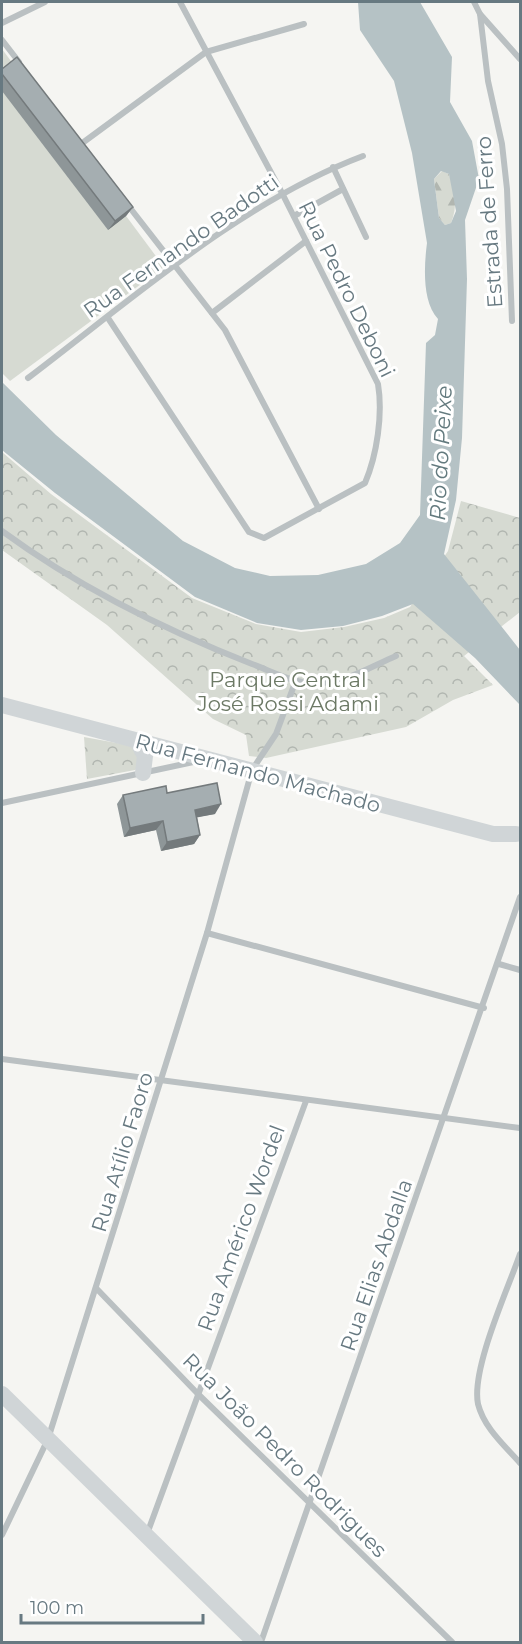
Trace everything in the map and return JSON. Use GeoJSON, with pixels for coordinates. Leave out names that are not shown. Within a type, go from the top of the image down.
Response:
{"type":"FeatureCollection","features":[{"type":"Feature","properties":{"kind":"main road","name":"Rua Fernando Machado"},"geometry":{"type":"LineString","coordinates":[[2,705],[493,834],[519,832]]}},
{"type":"Feature","properties":{"kind":"main road"},"geometry":{"type":"LineString","coordinates":[[137,741],[145,756],[143,773]]}},
{"type":"Feature","properties":{"kind":"main road"},"geometry":{"type":"LineString","coordinates":[[2,1394],[255,1642]]}},
{"type":"Feature","properties":{"kind":"street"},"geometry":{"type":"LineString","coordinates":[[2,23],[45,2]]}},
{"type":"Feature","properties":{"kind":"street","name":"Rua Pedro Deboni"},"geometry":{"type":"LineString","coordinates":[[108,318],[249,532],[264,538],[365,483],[371,470],[381,402],[378,384],[294,216],[180,2]]}},
{"type":"Feature","properties":{"kind":"street"},"geometry":{"type":"LineString","coordinates":[[474,2],[480,14],[520,59]]}},
{"type":"Feature","properties":{"kind":"street","name":"Estrada de Ferro"},"geometry":{"type":"LineString","coordinates":[[480,14],[488,81],[502,144],[507,189],[513,321]]}},
{"type":"Feature","properties":{"kind":"street"},"geometry":{"type":"LineString","coordinates":[[81,144],[206,52],[304,24]]}},
{"type":"Feature","properties":{"kind":"street"},"geometry":{"type":"LineString","coordinates":[[2,40],[23,68]]}},
{"type":"Feature","properties":{"kind":"street"},"geometry":{"type":"LineString","coordinates":[[74,135],[88,154]]}},
{"type":"Feature","properties":{"kind":"street","name":"Rua Fernando Badotti"},"geometry":{"type":"LineString","coordinates":[[28,378],[175,266],[282,193],[333,167],[363,156]]}},
{"type":"Feature","properties":{"kind":"street"},"geometry":{"type":"LineString","coordinates":[[333,167],[366,237]]}},
{"type":"Feature","properties":{"kind":"street"},"geometry":{"type":"LineString","coordinates":[[294,216],[343,189]]}},
{"type":"Feature","properties":{"kind":"street"},"geometry":{"type":"LineString","coordinates":[[124,201],[212,313],[240,353],[319,509]]}},
{"type":"Feature","properties":{"kind":"street"},"geometry":{"type":"LineString","coordinates":[[212,313],[306,241]]}},
{"type":"Feature","properties":{"kind":"street"},"geometry":{"type":"LineString","coordinates":[[2,531],[68,575],[168,627],[233,657],[296,680],[311,683],[336,681],[396,656]]}},
{"type":"Feature","properties":{"kind":"street","name":"Rua Atílio Faoro"},"geometry":{"type":"LineString","coordinates":[[2,1535],[48,1439],[207,933],[252,770],[276,734],[296,680]]}},
{"type":"Feature","properties":{"kind":"street"},"geometry":{"type":"LineString","coordinates":[[2,803],[209,759]]}},
{"type":"Feature","properties":{"kind":"street","name":"Rua Elias Abdalla"},"geometry":{"type":"LineString","coordinates":[[261,1642],[484,1008],[520,897]]}},
{"type":"Feature","properties":{"kind":"street"},"geometry":{"type":"LineString","coordinates":[[207,933],[484,1008]]}},
{"type":"Feature","properties":{"kind":"street"},"geometry":{"type":"LineString","coordinates":[[499,964],[520,970]]}},
{"type":"Feature","properties":{"kind":"street"},"geometry":{"type":"LineString","coordinates":[[2,1059],[520,1128]]}},
{"type":"Feature","properties":{"kind":"street","name":"Rua Américo Wordel"},"geometry":{"type":"LineString","coordinates":[[147,1535],[306,1101]]}},
{"type":"Feature","properties":{"kind":"street"},"geometry":{"type":"LineString","coordinates":[[520,1254],[481,1366],[477,1387],[478,1405],[486,1422],[520,1464]]}},
{"type":"Feature","properties":{"kind":"street","name":"Rua João Pedro Rodrigues"},"geometry":{"type":"LineString","coordinates":[[96,1288],[198,1394],[452,1642]]}},
{"type":"Feature","properties":{"kind":"green space"},"geometry":{"type":"Polygon","coordinates":[[[2,49],[164,267],[10,381],[2,373],[2,49]]]}},
{"type":"Feature","properties":{"kind":"green space"},"geometry":{"type":"Polygon","coordinates":[[[442,171],[449,174],[455,198],[451,223],[445,225],[439,218],[434,179],[442,171]]]}},
{"type":"Feature","properties":{"kind":"green space","name":"Parque Central José Rossi Adami"},"geometry":{"type":"Polygon","coordinates":[[[2,452],[51,494],[192,598],[256,624],[301,632],[344,627],[384,618],[410,607],[448,551],[461,501],[520,518],[520,612],[464,656],[493,685],[453,700],[406,727],[266,758],[249,756],[246,735],[213,719],[107,625],[2,550],[2,452]]]}},
{"type":"Feature","properties":{"kind":"green space"},"geometry":{"type":"Polygon","coordinates":[[[84,737],[133,746],[142,765],[135,770],[87,779],[84,737]]]}},
{"type":"Feature","properties":{"kind":"water","name":"Rio do Peixe"},"geometry":{"type":"Polygon","coordinates":[[[358,2],[420,2],[452,57],[450,102],[472,141],[479,179],[465,220],[467,279],[462,438],[456,500],[444,554],[520,650],[520,705],[475,658],[413,604],[382,616],[343,626],[301,630],[257,623],[195,597],[55,493],[2,450],[2,382],[56,435],[183,541],[235,568],[270,576],[318,575],[366,564],[400,543],[420,515],[426,343],[435,335],[438,319],[427,294],[425,262],[427,243],[412,153],[394,81],[360,30],[358,2]],[[441,171],[434,179],[439,218],[445,225],[451,223],[456,211],[449,174],[441,171]]]}},
{"type":"Feature","properties":{"kind":"building"},"geometry":{"type":"Polygon","coordinates":[[[17,57],[133,207],[115,221],[2,74],[2,69],[17,57]]]}},
{"type":"Feature","properties":{"kind":"building"},"geometry":{"type":"Polygon","coordinates":[[[217,783],[221,804],[195,810],[200,835],[167,842],[163,821],[130,828],[123,795],[166,786],[167,793],[217,783]]]}}]}
